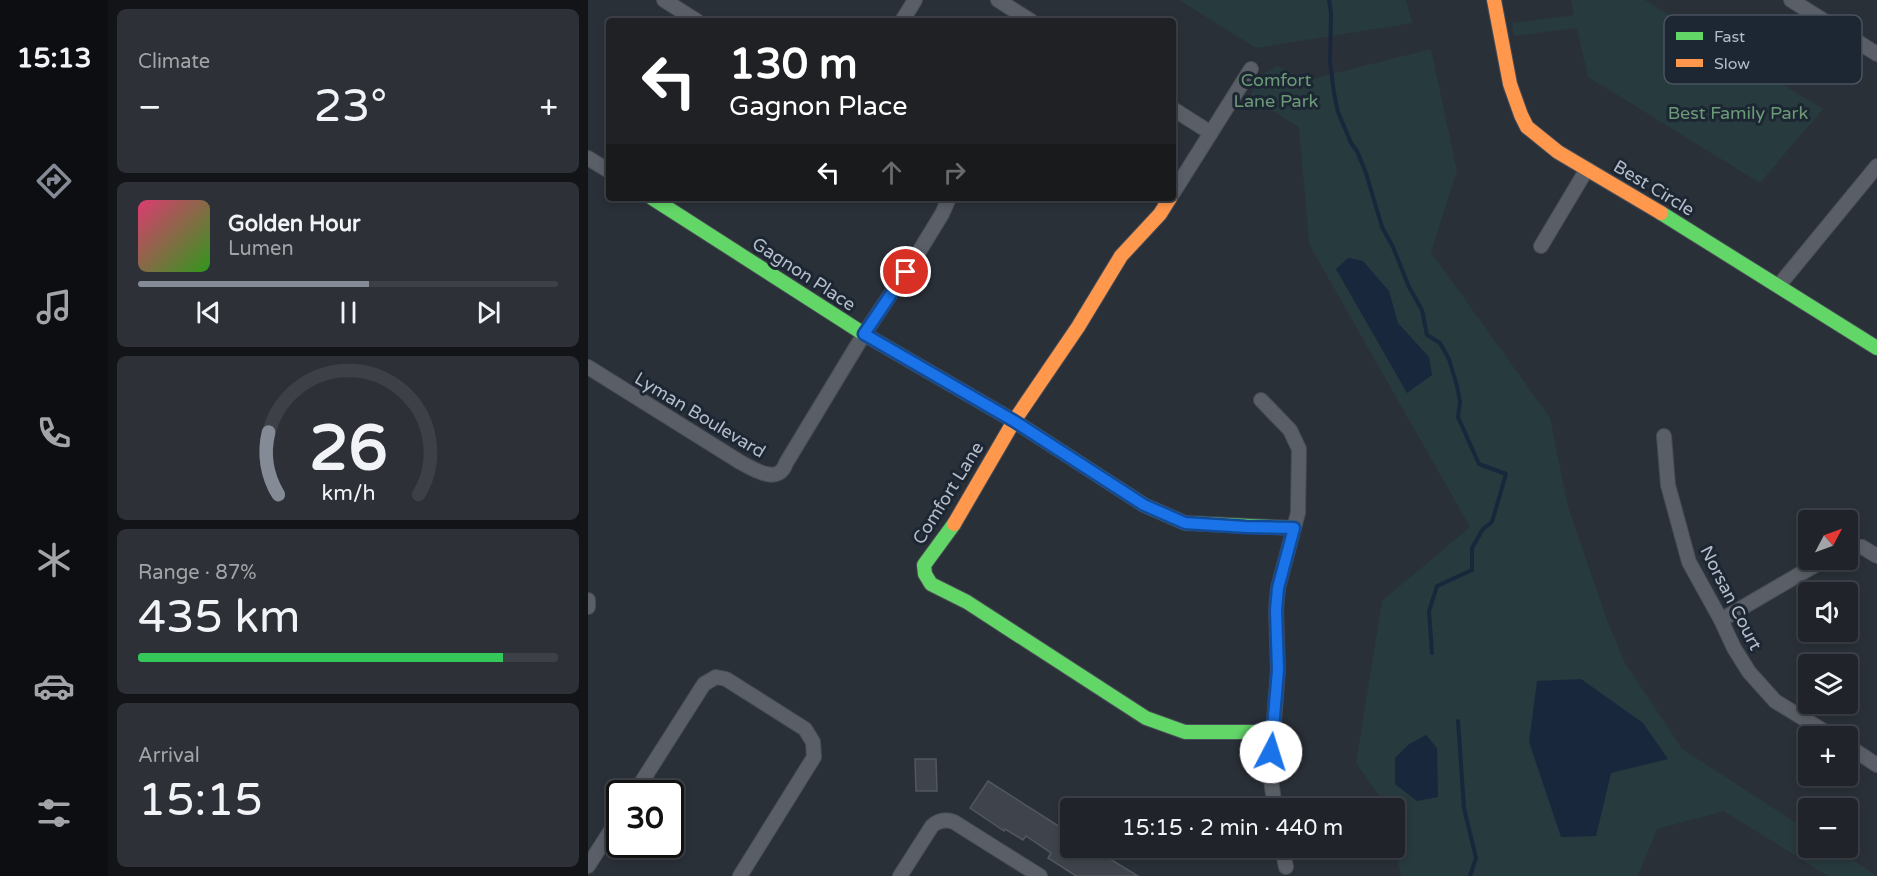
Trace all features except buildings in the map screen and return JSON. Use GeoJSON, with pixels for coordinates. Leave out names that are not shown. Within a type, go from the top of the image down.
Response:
{"type":"FeatureCollection","features":[{"type":"Feature","properties":{"kind":"street"},"geometry":{"type":"LineString","coordinates":[[664,0],[692,18]]}},
{"type":"Feature","properties":{"kind":"street"},"geometry":{"type":"LineString","coordinates":[[904,18],[915,0]]}},
{"type":"Feature","properties":{"kind":"street"},"geometry":{"type":"LineString","coordinates":[[998,0],[1026,18]]}},
{"type":"Feature","properties":{"kind":"street","name":"Best Circle"},"geometry":{"type":"LineString","coordinates":[[1494,0],[1514,99],[1520,117],[1529,130],[1587,169],[1780,284],[1877,348]]}},
{"type":"Feature","properties":{"kind":"street"},"geometry":{"type":"LineString","coordinates":[[1791,0],[1815,15]]}},
{"type":"Feature","properties":{"kind":"street"},"geometry":{"type":"LineString","coordinates":[[1862,45],[1877,54]]}},
{"type":"Feature","properties":{"kind":"street"},"geometry":{"type":"LineString","coordinates":[[1176,188],[1251,69]]}},
{"type":"Feature","properties":{"kind":"street"},"geometry":{"type":"LineString","coordinates":[[1176,111],[1211,133]]}},
{"type":"Feature","properties":{"kind":"street"},"geometry":{"type":"LineString","coordinates":[[588,158],[606,169]]}},
{"type":"Feature","properties":{"kind":"street"},"geometry":{"type":"LineString","coordinates":[[1780,284],[1877,166]]}},
{"type":"Feature","properties":{"kind":"street"},"geometry":{"type":"LineString","coordinates":[[1541,246],[1587,169]]}},
{"type":"Feature","properties":{"kind":"street","name":"Gagnon Place"},"geometry":{"type":"LineString","coordinates":[[657,201],[864,334],[1014,421],[1144,505],[1185,523],[1294,528]]}},
{"type":"Feature","properties":{"kind":"street","name":"Lyman Boulevard"},"geometry":{"type":"LineString","coordinates":[[588,367],[740,462],[764,475],[775,474],[784,469],[864,334],[917,255],[948,201]]}},
{"type":"Feature","properties":{"kind":"street","name":"Comfort Lane"},"geometry":{"type":"LineString","coordinates":[[1168,201],[1160,214],[1121,256],[1014,421],[952,525],[924,565],[925,574],[931,584],[967,602],[1146,718],[1185,732],[1272,732]]}},
{"type":"Feature","properties":{"kind":"street"},"geometry":{"type":"LineString","coordinates":[[1261,400],[1290,430],[1299,448],[1298,513],[1278,588],[1276,610],[1278,670],[1270,773],[1274,798]]}},
{"type":"Feature","properties":{"kind":"street","name":"Norsan Court"},"geometry":{"type":"LineString","coordinates":[[1664,436],[1668,485],[1689,562],[1734,648],[1762,688],[1775,700],[1816,726]]}},
{"type":"Feature","properties":{"kind":"street"},"geometry":{"type":"LineString","coordinates":[[1858,547],[1877,556]]}},
{"type":"Feature","properties":{"kind":"street"},"geometry":{"type":"LineString","coordinates":[[1721,620],[1807,570]]}},
{"type":"Feature","properties":{"kind":"street"},"geometry":{"type":"LineString","coordinates":[[588,600],[588,606]]}},
{"type":"Feature","properties":{"kind":"street"},"geometry":{"type":"LineString","coordinates":[[643,780],[704,684],[713,678],[724,678],[805,729],[813,742],[814,757],[740,876]]}},
{"type":"Feature","properties":{"kind":"street"},"geometry":{"type":"LineString","coordinates":[[1858,753],[1877,765]]}},
{"type":"Feature","properties":{"kind":"street"},"geometry":{"type":"LineString","coordinates":[[900,876],[932,826],[939,821],[947,820],[954,822],[1040,876]]}},
{"type":"Feature","properties":{"kind":"street"},"geometry":{"type":"LineString","coordinates":[[588,866],[606,838]]}},
{"type":"Feature","properties":{"kind":"street"},"geometry":{"type":"LineString","coordinates":[[1284,858],[1286,867]]}},
{"type":"Feature","properties":{"kind":"green space"},"geometry":{"type":"Polygon","coordinates":[[[1179,0],[1406,0],[1412,23],[1256,48],[1179,0]]]}},
{"type":"Feature","properties":{"kind":"green space","name":"Best Family Park"},"geometry":{"type":"Polygon","coordinates":[[[1571,0],[1645,0],[1669,15],[1664,15],[1664,84],[1782,84],[1823,109],[1760,183],[1588,77],[1577,28],[1513,36],[1512,23],[1574,15],[1571,0]]]}},
{"type":"Feature","properties":{"kind":"green space","name":"Comfort Lane Park"},"geometry":{"type":"Polygon","coordinates":[[[1431,49],[1457,171],[1431,252],[1550,418],[1568,507],[1607,620],[1625,663],[1682,749],[1798,824],[1798,857],[1724,811],[1657,829],[1638,876],[1401,876],[1398,858],[1405,858],[1405,798],[1381,798],[1356,763],[1382,601],[1470,527],[1309,244],[1299,127],[1249,97],[1264,73],[1277,66],[1295,75],[1296,83],[1431,49]]]}},
{"type":"Feature","properties":{"kind":"green space"},"geometry":{"type":"Polygon","coordinates":[[[1799,858],[1849,858],[1877,876],[1828,876],[1799,858]]]}},
{"type":"Feature","properties":{"kind":"water"},"geometry":{"type":"Polygon","coordinates":[[[1348,258],[1363,261],[1389,291],[1398,323],[1429,357],[1432,375],[1407,393],[1336,269],[1348,258]]]}},
{"type":"Feature","properties":{"kind":"water"},"geometry":{"type":"Polygon","coordinates":[[[1581,679],[1643,723],[1668,759],[1611,773],[1596,836],[1561,837],[1529,742],[1537,681],[1581,679]]]}},
{"type":"Feature","properties":{"kind":"water"},"geometry":{"type":"Polygon","coordinates":[[[1426,735],[1437,748],[1438,797],[1417,801],[1395,784],[1395,758],[1408,745],[1426,735]]]}},
{"type":"Feature","properties":{"kind":"waterway"},"geometry":{"type":"LineString","coordinates":[[1329,0],[1330,62],[1338,112],[1366,173],[1382,227],[1422,310],[1427,335],[1440,343],[1449,359],[1460,402],[1458,417],[1479,464],[1506,474],[1492,522],[1483,529],[1472,548],[1472,570],[1437,586],[1429,611],[1432,653]]}},
{"type":"Feature","properties":{"kind":"waterway"},"geometry":{"type":"LineString","coordinates":[[1458,721],[1464,808],[1476,858],[1470,876]]}},
{"type":"Feature","properties":{"kind":"traffic: fast"},"geometry":{"type":"LineString","coordinates":[[657,201],[864,334],[1014,421],[1144,505],[1185,523],[1294,528]]}},
{"type":"Feature","properties":{"kind":"traffic: fast"},"geometry":{"type":"LineString","coordinates":[[1661,213],[1877,348]]}},
{"type":"Feature","properties":{"kind":"traffic: fast"},"geometry":{"type":"LineString","coordinates":[[954,524],[924,565],[925,574],[931,584],[967,602],[1146,718],[1185,732],[1272,732]]}},
{"type":"Feature","properties":{"kind":"traffic: slow"},"geometry":{"type":"LineString","coordinates":[[1494,0],[1510,84],[1527,127],[1558,152],[1661,213]]}},
{"type":"Feature","properties":{"kind":"traffic: slow"},"geometry":{"type":"LineString","coordinates":[[954,524],[1014,421],[1078,327],[1121,256],[1160,214],[1168,201]]}},
{"type":"Feature","properties":{"kind":"route"},"geometry":{"type":"LineString","coordinates":[[906,272],[864,334],[1014,421],[1144,505],[1164,515],[1185,523],[1212,526],[1294,528],[1278,588],[1276,610],[1278,670],[1271,752]]}}]}
